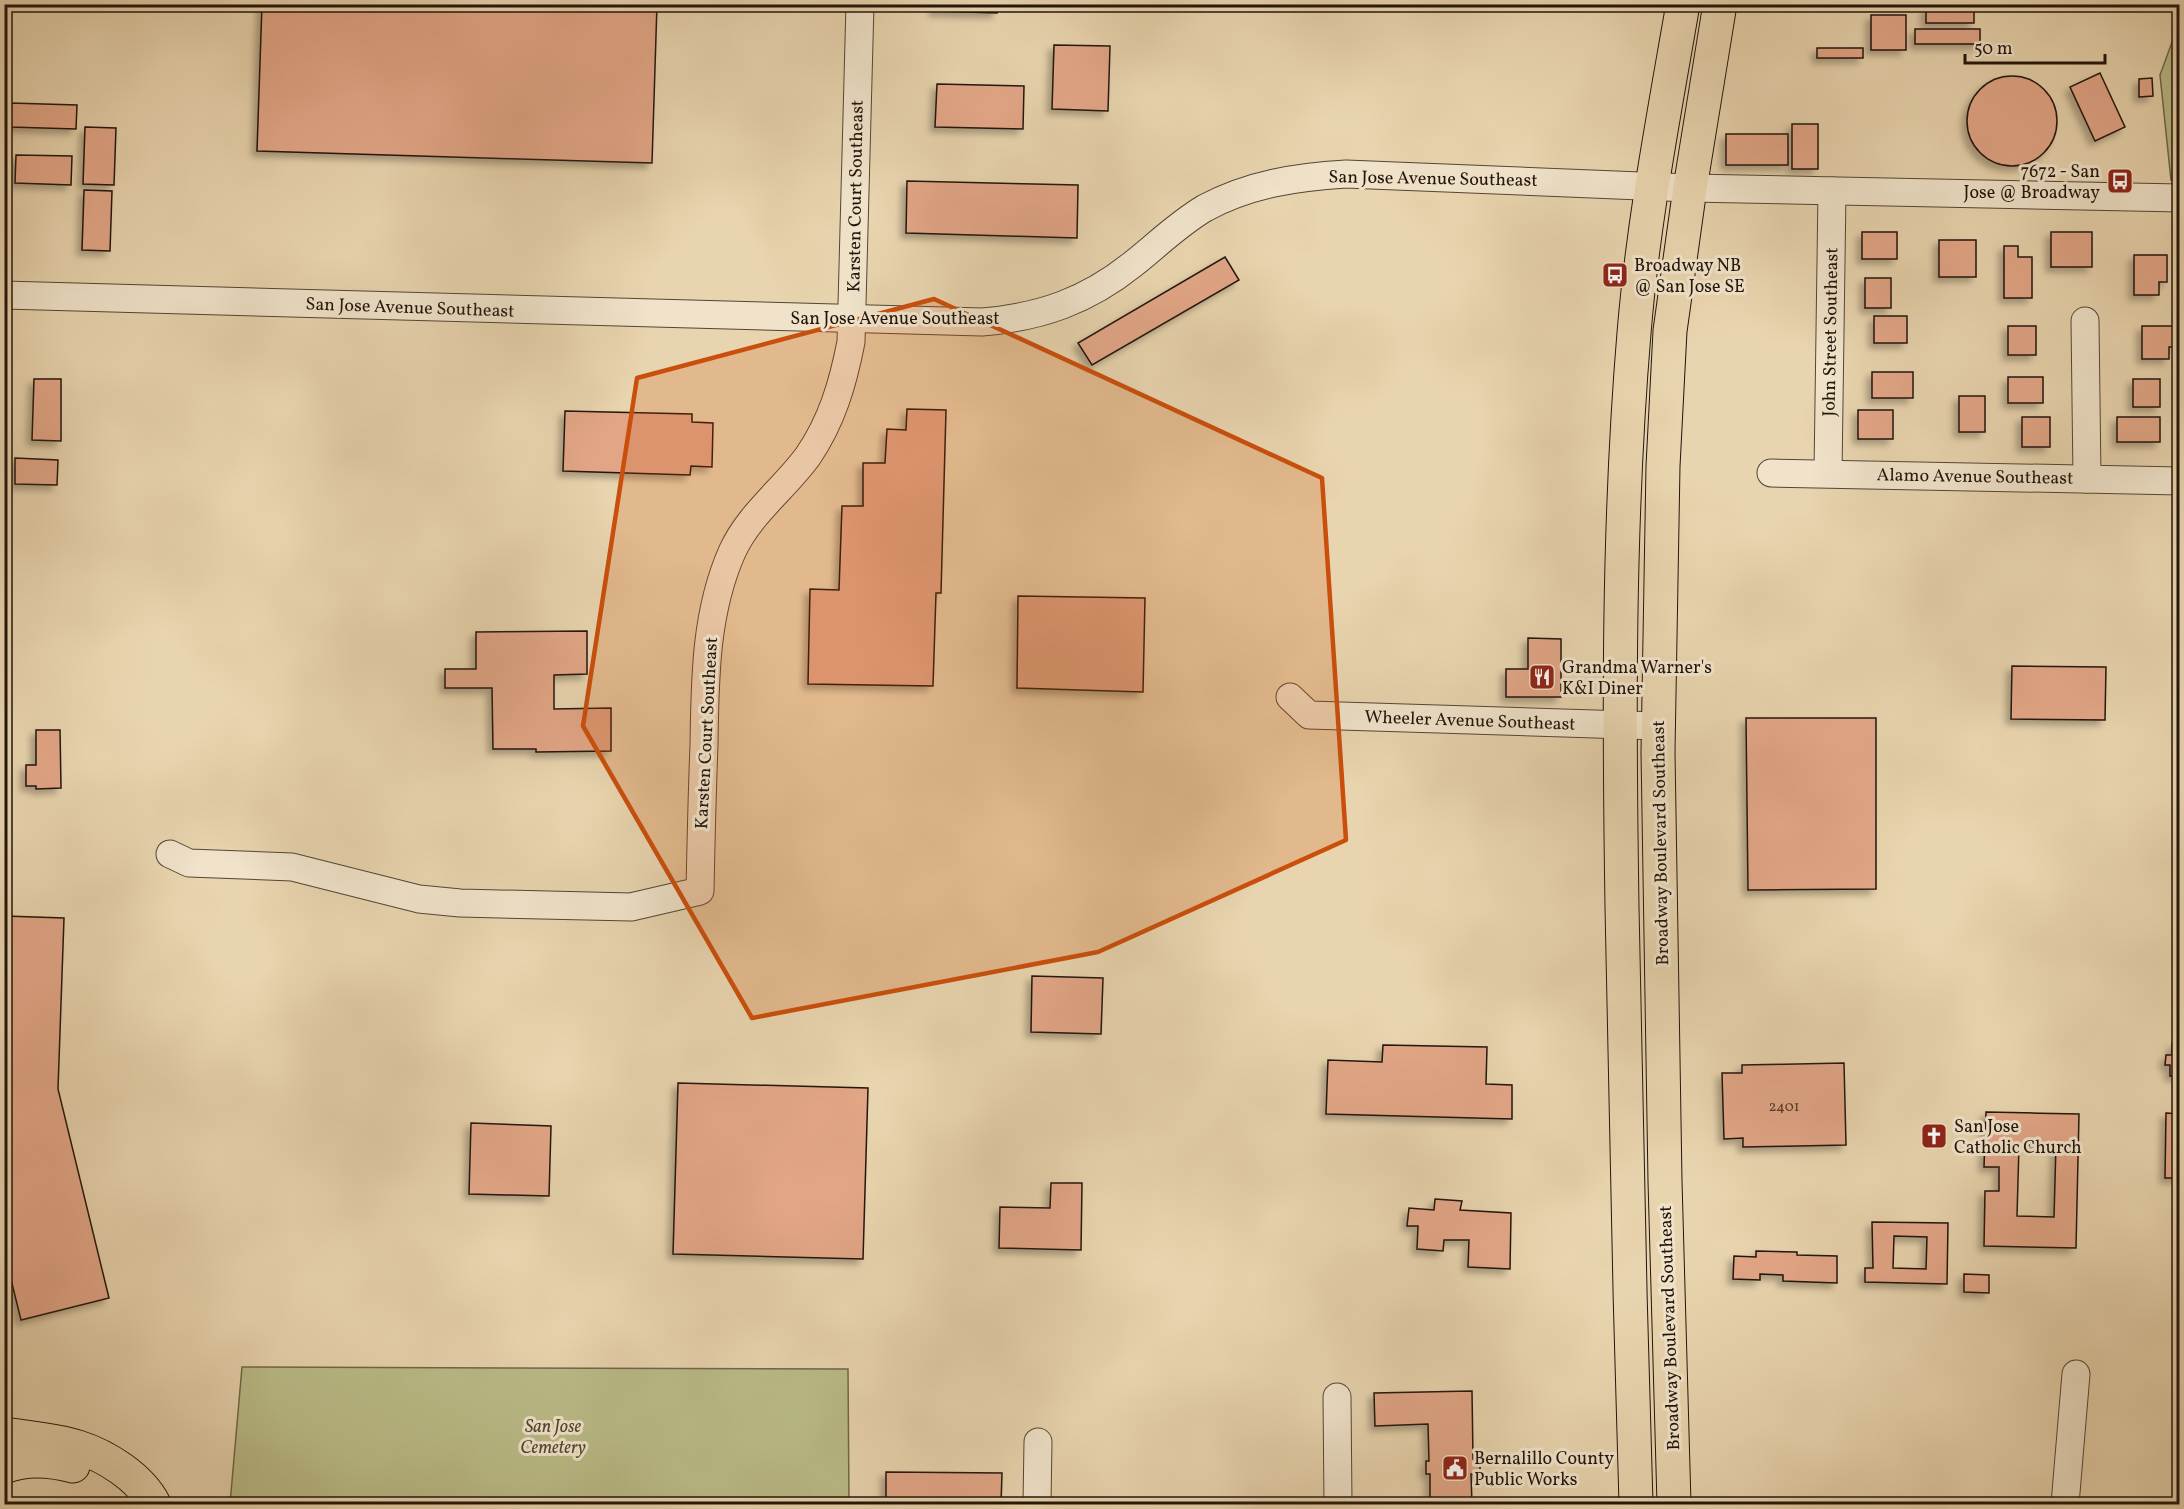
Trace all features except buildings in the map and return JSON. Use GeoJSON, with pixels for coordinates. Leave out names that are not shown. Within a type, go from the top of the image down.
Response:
{"type":"FeatureCollection","features":[{"type":"Feature","properties":{"kind":"main road","name":"Broadway Boulevard Southeast"},"geometry":{"type":"LineString","coordinates":[[1636,1504],[1626,1172],[1619,725],[1624,463],[1634,329],[1652,186],[1683,4]]}},
{"type":"Feature","properties":{"kind":"main road","name":"Broadway Boulevard Southeast"},"geometry":{"type":"LineString","coordinates":[[1674,1504],[1665,1181],[1658,726],[1663,466],[1670,331],[1690,188],[1720,4]]}},
{"type":"Feature","properties":{"kind":"main road"},"geometry":{"type":"LineString","coordinates":[[4,1434],[78,1447],[110,1461],[134,1479],[154,1504]]}},
{"type":"Feature","properties":{"kind":"main road"},"geometry":{"type":"LineString","coordinates":[[4,1467],[20,1461],[58,1462],[85,1470],[112,1485],[132,1504]]}},
{"type":"Feature","properties":{"kind":"street","name":"Karsten Court Southeast"},"geometry":{"type":"LineString","coordinates":[[170,854],[189,863],[292,867],[419,899],[460,903],[631,908],[700,891],[706,671],[717,597],[732,552],[745,531],[808,456],[826,425],[839,395],[851,342],[860,4]]}},
{"type":"Feature","properties":{"kind":"street","name":"San Jose Avenue Southeast"},"geometry":{"type":"LineString","coordinates":[[4,295],[982,322],[1006,320],[1063,306],[1093,293],[1111,282],[1204,209],[1240,192],[1290,178],[1346,174],[1690,188],[2180,198]]}},
{"type":"Feature","properties":{"kind":"street","name":"John Street Southeast"},"geometry":{"type":"LineString","coordinates":[[1828,473],[1832,191]]}},
{"type":"Feature","properties":{"kind":"street"},"geometry":{"type":"LineString","coordinates":[[2085,321],[2087,479]]}},
{"type":"Feature","properties":{"kind":"street","name":"Alamo Avenue Southeast"},"geometry":{"type":"LineString","coordinates":[[1772,473],[2180,480]]}},
{"type":"Feature","properties":{"kind":"street","name":"Wheeler Avenue Southeast"},"geometry":{"type":"LineString","coordinates":[[1290,697],[1309,715],[1658,726]]}},
{"type":"Feature","properties":{"kind":"street"},"geometry":{"type":"LineString","coordinates":[[2065,1504],[2076,1374]]}},
{"type":"Feature","properties":{"kind":"street"},"geometry":{"type":"LineString","coordinates":[[1337,1397],[1338,1504]]}},
{"type":"Feature","properties":{"kind":"street"},"geometry":{"type":"LineString","coordinates":[[1036,1504],[1038,1442]]}},
{"type":"Feature","properties":{"kind":"highlighted area"},"geometry":{"type":"Polygon","coordinates":[[[934,299],[1322,478],[1346,840],[1098,952],[752,1018],[583,726],[637,378],[934,299]]]}},
{"type":"Feature","properties":{"kind":"green space"},"geometry":{"type":"Polygon","coordinates":[[[2179,23],[2179,181],[2171,180],[2160,75],[2179,23]]]}},
{"type":"Feature","properties":{"kind":"green space","name":"San Jose Cemetery"},"geometry":{"type":"Polygon","coordinates":[[[242,1367],[848,1369],[849,1504],[230,1504],[242,1367]]]}},
{"type":"Feature","properties":{"kind":"place","name":"7672 - San Jose @ Broadway"},"geometry":{"type":"Point","coordinates":[2120,181]}},
{"type":"Feature","properties":{"kind":"place","name":"Broadway NB @ San Jose SE"},"geometry":{"type":"Point","coordinates":[1615,275]}},
{"type":"Feature","properties":{"kind":"place","name":"Grandma Warner's K&I Diner"},"geometry":{"type":"Point","coordinates":[1542,677]}},
{"type":"Feature","properties":{"kind":"place","name":"San Jose Catholic Church"},"geometry":{"type":"Point","coordinates":[1934,1136]}},
{"type":"Feature","properties":{"kind":"place","name":"Bernalillo County Public Works"},"geometry":{"type":"Point","coordinates":[1455,1468]}}]}
